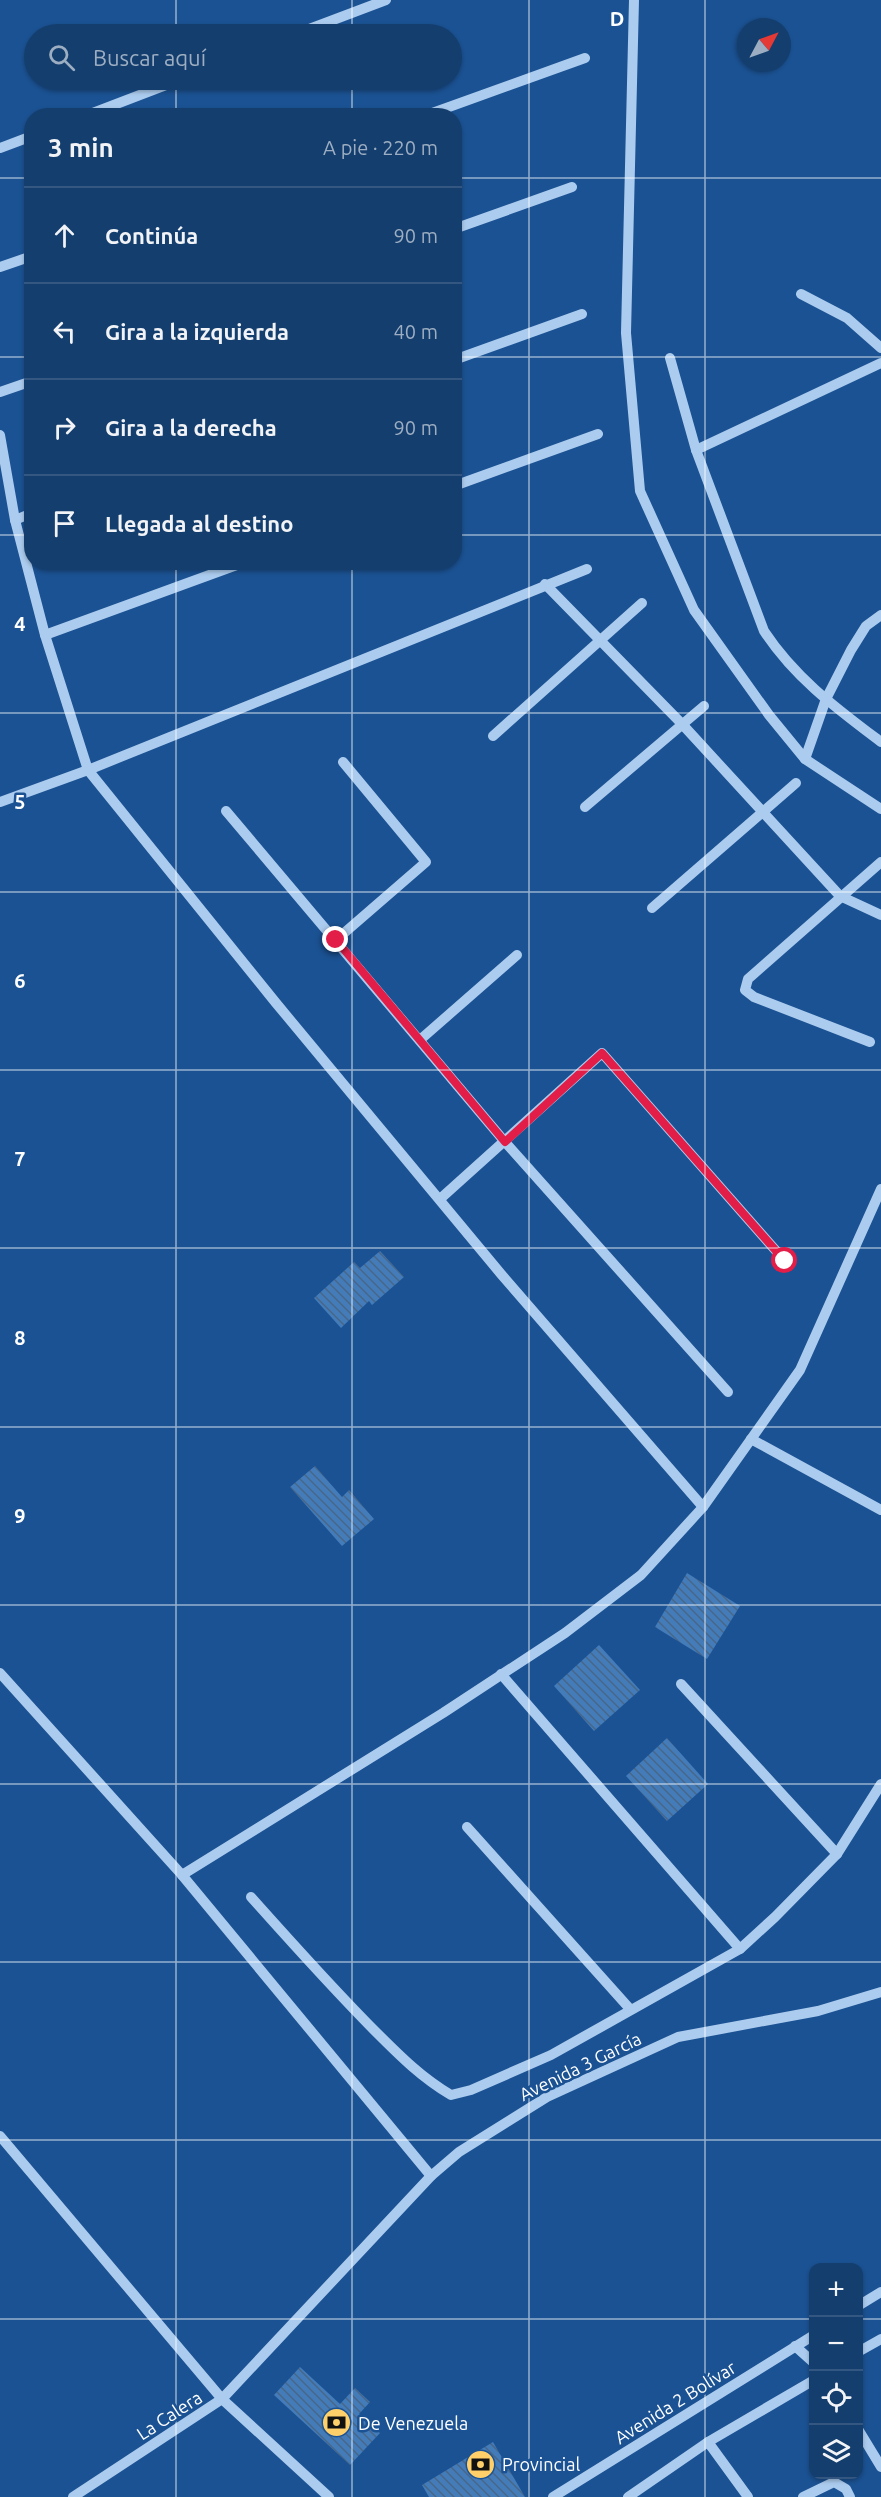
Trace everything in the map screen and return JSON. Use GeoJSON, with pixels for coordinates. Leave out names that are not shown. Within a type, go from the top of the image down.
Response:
{"type":"FeatureCollection","features":[{"type":"Feature","properties":{"kind":"street"},"geometry":{"type":"LineString","coordinates":[[322,24],[386,0]]}},
{"type":"Feature","properties":{"kind":"street"},"geometry":{"type":"LineString","coordinates":[[634,0],[626,333],[640,491],[694,610],[769,715],[805,759],[881,809]]}},
{"type":"Feature","properties":{"kind":"street"},"geometry":{"type":"LineString","coordinates":[[446,108],[585,58]]}},
{"type":"Feature","properties":{"kind":"street"},"geometry":{"type":"LineString","coordinates":[[106,108],[152,90]]}},
{"type":"Feature","properties":{"kind":"street"},"geometry":{"type":"LineString","coordinates":[[0,148],[24,139]]}},
{"type":"Feature","properties":{"kind":"street"},"geometry":{"type":"LineString","coordinates":[[462,226],[572,187]]}},
{"type":"Feature","properties":{"kind":"street"},"geometry":{"type":"LineString","coordinates":[[0,267],[24,259]]}},
{"type":"Feature","properties":{"kind":"street"},"geometry":{"type":"LineString","coordinates":[[801,294],[847,318],[881,348]]}},
{"type":"Feature","properties":{"kind":"street"},"geometry":{"type":"LineString","coordinates":[[462,357],[582,314]]}},
{"type":"Feature","properties":{"kind":"street"},"geometry":{"type":"LineString","coordinates":[[670,358],[696,450],[764,631],[781,657],[826,699],[881,742]]}},
{"type":"Feature","properties":{"kind":"street"},"geometry":{"type":"LineString","coordinates":[[696,450],[881,363]]}},
{"type":"Feature","properties":{"kind":"street"},"geometry":{"type":"LineString","coordinates":[[0,392],[24,384]]}},
{"type":"Feature","properties":{"kind":"street"},"geometry":{"type":"LineString","coordinates":[[462,483],[598,434]]}},
{"type":"Feature","properties":{"kind":"street"},"geometry":{"type":"LineString","coordinates":[[0,435],[15,520],[24,554]]}},
{"type":"Feature","properties":{"kind":"street"},"geometry":{"type":"LineString","coordinates":[[15,520],[24,516]]}},
{"type":"Feature","properties":{"kind":"street"},"geometry":{"type":"LineString","coordinates":[[0,802],[87,770],[587,569]]}},
{"type":"Feature","properties":{"kind":"street"},"geometry":{"type":"LineString","coordinates":[[28,570],[45,635],[87,770],[440,1200],[703,1507]]}},
{"type":"Feature","properties":{"kind":"street"},"geometry":{"type":"LineString","coordinates":[[45,635],[223,570]]}},
{"type":"Feature","properties":{"kind":"street"},"geometry":{"type":"LineString","coordinates":[[545,584],[682,724],[840,897],[881,915]]}},
{"type":"Feature","properties":{"kind":"street"},"geometry":{"type":"LineString","coordinates":[[493,736],[642,603]]}},
{"type":"Feature","properties":{"kind":"street"},"geometry":{"type":"LineString","coordinates":[[805,759],[826,699],[866,626],[881,615]]}},
{"type":"Feature","properties":{"kind":"street"},"geometry":{"type":"LineString","coordinates":[[585,807],[704,706]]}},
{"type":"Feature","properties":{"kind":"street"},"geometry":{"type":"LineString","coordinates":[[336,940],[426,862],[343,762]]}},
{"type":"Feature","properties":{"kind":"street"},"geometry":{"type":"LineString","coordinates":[[652,908],[796,783]]}},
{"type":"Feature","properties":{"kind":"street"},"geometry":{"type":"LineString","coordinates":[[226,811],[421,1039],[505,1142],[728,1392]]}},
{"type":"Feature","properties":{"kind":"street"},"geometry":{"type":"LineString","coordinates":[[870,1042],[754,997],[746,990],[748,979],[881,862]]}},
{"type":"Feature","properties":{"kind":"street"},"geometry":{"type":"LineString","coordinates":[[421,1039],[517,955]]}},
{"type":"Feature","properties":{"kind":"street"},"geometry":{"type":"LineString","coordinates":[[440,1200],[602,1053],[785,1261]]}},
{"type":"Feature","properties":{"kind":"street"},"geometry":{"type":"LineString","coordinates":[[182,1875],[565,1633],[640,1575],[703,1507],[800,1370],[881,1189]]}},
{"type":"Feature","properties":{"kind":"street"},"geometry":{"type":"LineString","coordinates":[[751,1439],[881,1510]]}},
{"type":"Feature","properties":{"kind":"street"},"geometry":{"type":"LineString","coordinates":[[0,1672],[182,1875],[431,2176]]}},
{"type":"Feature","properties":{"kind":"street"},"geometry":{"type":"LineString","coordinates":[[501,1674],[740,1949]]}},
{"type":"Feature","properties":{"kind":"street"},"geometry":{"type":"LineString","coordinates":[[681,1684],[837,1854]]}},
{"type":"Feature","properties":{"kind":"street"},"geometry":{"type":"LineString","coordinates":[[251,1897],[341,1998],[414,2069],[432,2084],[451,2095],[471,2090],[551,2055],[740,1949],[837,1854],[881,1784]]}},
{"type":"Feature","properties":{"kind":"street"},"geometry":{"type":"LineString","coordinates":[[467,1827],[630,2009]]}},
{"type":"Feature","properties":{"kind":"street","name":"Avenida 3 García"},"geometry":{"type":"LineString","coordinates":[[222,2400],[431,2176],[459,2152],[547,2097],[678,2037],[818,2012],[881,1992]]}},
{"type":"Feature","properties":{"kind":"street"},"geometry":{"type":"LineString","coordinates":[[0,2136],[222,2400]]}},
{"type":"Feature","properties":{"kind":"street"},"geometry":{"type":"LineString","coordinates":[[863,2303],[881,2292]]}},
{"type":"Feature","properties":{"kind":"street","name":"Avenida 2 Bolívar"},"geometry":{"type":"LineString","coordinates":[[553,2497],[809,2337]]}},
{"type":"Feature","properties":{"kind":"street"},"geometry":{"type":"LineString","coordinates":[[863,2349],[881,2339]]}},
{"type":"Feature","properties":{"kind":"street"},"geometry":{"type":"LineString","coordinates":[[795,2346],[809,2359]]}},
{"type":"Feature","properties":{"kind":"street"},"geometry":{"type":"LineString","coordinates":[[628,2497],[708,2442],[809,2381]]}},
{"type":"Feature","properties":{"kind":"street","name":"La Calera"},"geometry":{"type":"LineString","coordinates":[[73,2497],[222,2400],[329,2497]]}},
{"type":"Feature","properties":{"kind":"street"},"geometry":{"type":"LineString","coordinates":[[863,2437],[881,2466]]}},
{"type":"Feature","properties":{"kind":"street"},"geometry":{"type":"LineString","coordinates":[[708,2442],[748,2497]]}},
{"type":"Feature","properties":{"kind":"street"},"geometry":{"type":"LineString","coordinates":[[803,2497],[834,2482],[846,2489],[850,2497]]}},
{"type":"Feature","properties":{"kind":"building"},"geometry":{"type":"Polygon","coordinates":[[[380,1251],[404,1277],[372,1305],[369,1301],[341,1328],[314,1298],[354,1262],[360,1268],[380,1251]]]}},
{"type":"Feature","properties":{"kind":"building"},"geometry":{"type":"Polygon","coordinates":[[[315,1466],[342,1497],[349,1490],[374,1519],[342,1546],[290,1487],[315,1466]]]}},
{"type":"Feature","properties":{"kind":"building"},"geometry":{"type":"Polygon","coordinates":[[[687,1573],[740,1606],[707,1659],[655,1627],[687,1573]]]}},
{"type":"Feature","properties":{"kind":"building"},"geometry":{"type":"Polygon","coordinates":[[[599,1645],[640,1690],[594,1731],[554,1686],[599,1645]]]}},
{"type":"Feature","properties":{"kind":"building"},"geometry":{"type":"Polygon","coordinates":[[[667,1738],[708,1784],[667,1821],[626,1776],[667,1738]]]}},
{"type":"Feature","properties":{"kind":"building","name":"De Venezuela"},"geometry":{"type":"Polygon","coordinates":[[[300,2367],[340,2404],[355,2388],[370,2402],[359,2414],[380,2433],[350,2465],[274,2395],[300,2367]]]}},
{"type":"Feature","properties":{"kind":"building","name":"Provincial"},"geometry":{"type":"Polygon","coordinates":[[[493,2442],[525,2497],[429,2497],[422,2485],[493,2442]]]}},
{"type":"Feature","properties":{"kind":"place","name":"De Venezuela"},"geometry":{"type":"Point","coordinates":[337,2423]}},
{"type":"Feature","properties":{"kind":"place","name":"Provincial"},"geometry":{"type":"Point","coordinates":[481,2464]}},
{"type":"Feature","properties":{"kind":"route"},"geometry":{"type":"LineString","coordinates":[[336,940],[505,1142],[602,1053],[785,1261]]}}]}
